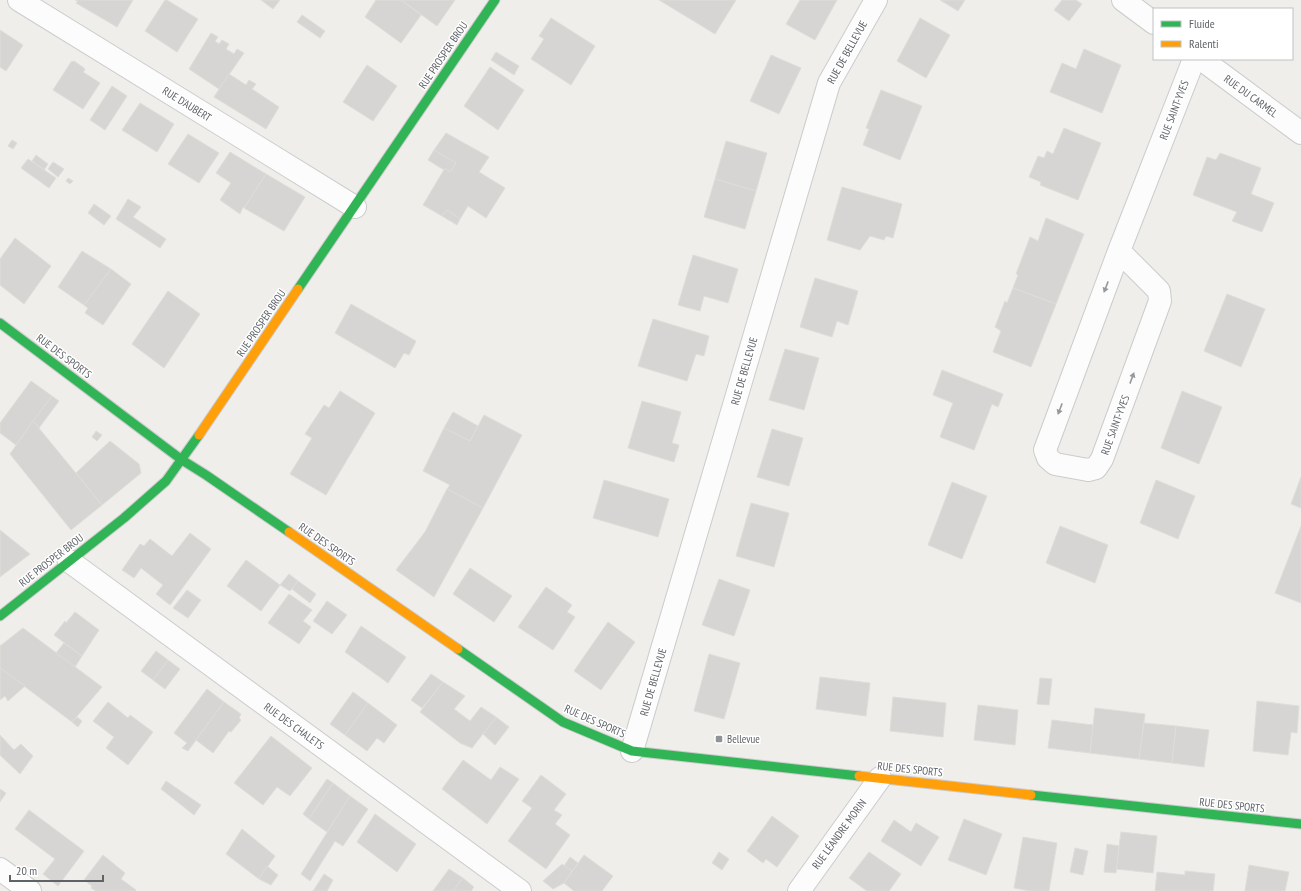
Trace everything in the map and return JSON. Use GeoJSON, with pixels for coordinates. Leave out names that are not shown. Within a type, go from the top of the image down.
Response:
{"type":"FeatureCollection","features":[{"type":"Feature","properties":{"kind":"street","name":"RUE D'AUBERT"},"geometry":{"type":"LineString","coordinates":[[19,0],[354,207]]}},
{"type":"Feature","properties":{"kind":"street","name":"RUE PROSPER BROU"},"geometry":{"type":"LineString","coordinates":[[0,616],[124,518],[166,481],[182,460],[495,0]]}},
{"type":"Feature","properties":{"kind":"street","name":"RUE DE BELLEVUE"},"geometry":{"type":"LineString","coordinates":[[632,751],[829,82],[876,0]]}},
{"type":"Feature","properties":{"kind":"street"},"geometry":{"type":"LineString","coordinates":[[1123,0],[1153,23]]}},
{"type":"Feature","properties":{"kind":"street","name":"RUE SAINT-YVES"},"geometry":{"type":"LineString","coordinates":[[1119,251],[1159,291],[1160,301],[1102,459],[1096,468],[1088,470],[1055,464],[1048,458],[1045,450],[1119,251],[1194,60]]}},
{"type":"Feature","properties":{"kind":"street","name":"RUE DU CARMEL"},"geometry":{"type":"LineString","coordinates":[[1202,60],[1301,133]]}},
{"type":"Feature","properties":{"kind":"street","name":"RUE DES SPORTS"},"geometry":{"type":"LineString","coordinates":[[0,323],[182,460],[563,722],[632,751],[1301,824]]}},
{"type":"Feature","properties":{"kind":"street","name":"RUE DES CHALETS"},"geometry":{"type":"LineString","coordinates":[[69,561],[520,891]]}},
{"type":"Feature","properties":{"kind":"street","name":"RUE LÉANDRE MORIN"},"geometry":{"type":"LineString","coordinates":[[799,891],[880,778]]}},
{"type":"Feature","properties":{"kind":"street"},"geometry":{"type":"LineString","coordinates":[[0,869],[30,891]]}},
{"type":"Feature","properties":{"kind":"building"},"geometry":{"type":"Polygon","coordinates":[[[75,0],[133,0],[117,27],[76,3],[78,1],[75,0]]]}},
{"type":"Feature","properties":{"kind":"building"},"geometry":{"type":"Polygon","coordinates":[[[165,0],[198,19],[177,52],[145,31],[165,0]]]}},
{"type":"Feature","properties":{"kind":"building"},"geometry":{"type":"Polygon","coordinates":[[[261,0],[280,0],[273,9],[261,0]]]}},
{"type":"Feature","properties":{"kind":"building"},"geometry":{"type":"Polygon","coordinates":[[[376,0],[401,0],[421,15],[401,43],[365,17],[376,0]]]}},
{"type":"Feature","properties":{"kind":"building"},"geometry":{"type":"Polygon","coordinates":[[[401,0],[455,0],[437,26],[401,0]]]}},
{"type":"Feature","properties":{"kind":"building"},"geometry":{"type":"Polygon","coordinates":[[[659,0],[736,0],[715,34],[659,0]]]}},
{"type":"Feature","properties":{"kind":"building"},"geometry":{"type":"Polygon","coordinates":[[[800,0],[837,0],[815,40],[786,24],[800,0]]]}},
{"type":"Feature","properties":{"kind":"building"},"geometry":{"type":"Polygon","coordinates":[[[940,0],[965,0],[958,11],[940,0]]]}},
{"type":"Feature","properties":{"kind":"building"},"geometry":{"type":"Polygon","coordinates":[[[1062,0],[1076,0],[1082,4],[1069,21],[1054,10],[1062,0]]]}},
{"type":"Feature","properties":{"kind":"building"},"geometry":{"type":"Polygon","coordinates":[[[302,15],[325,31],[320,38],[297,22],[302,15]]]}},
{"type":"Feature","properties":{"kind":"building"},"geometry":{"type":"Polygon","coordinates":[[[551,18],[595,46],[571,85],[531,59],[544,39],[539,36],[551,18]]]}},
{"type":"Feature","properties":{"kind":"building"},"geometry":{"type":"Polygon","coordinates":[[[920,18],[950,35],[926,78],[897,61],[920,18]]]}},
{"type":"Feature","properties":{"kind":"building"},"geometry":{"type":"Polygon","coordinates":[[[0,30],[23,45],[6,71],[0,67],[0,30]]]}},
{"type":"Feature","properties":{"kind":"building"},"geometry":{"type":"Polygon","coordinates":[[[211,33],[218,37],[215,41],[219,44],[222,40],[229,44],[226,49],[234,54],[237,49],[244,53],[219,89],[189,69],[211,33]]]}},
{"type":"Feature","properties":{"kind":"building"},"geometry":{"type":"Polygon","coordinates":[[[1084,49],[1121,65],[1102,113],[1050,92],[1062,63],[1076,69],[1084,49]]]}},
{"type":"Feature","properties":{"kind":"building"},"geometry":{"type":"Polygon","coordinates":[[[496,52],[519,66],[514,75],[491,60],[496,52]]]}},
{"type":"Feature","properties":{"kind":"building"},"geometry":{"type":"Polygon","coordinates":[[[771,55],[801,68],[779,114],[750,101],[771,55]]]}},
{"type":"Feature","properties":{"kind":"building"},"geometry":{"type":"Polygon","coordinates":[[[74,61],[84,68],[85,70],[83,72],[100,83],[83,109],[53,90],[71,62],[74,61]]]}},
{"type":"Feature","properties":{"kind":"building"},"geometry":{"type":"Polygon","coordinates":[[[367,65],[397,86],[373,121],[343,102],[367,65]]]}},
{"type":"Feature","properties":{"kind":"building"},"geometry":{"type":"Polygon","coordinates":[[[490,67],[524,90],[498,130],[464,106],[490,67]]]}},
{"type":"Feature","properties":{"kind":"building"},"geometry":{"type":"Polygon","coordinates":[[[229,74],[246,85],[249,80],[256,84],[252,89],[279,107],[266,129],[214,97],[229,74]]]}},
{"type":"Feature","properties":{"kind":"building"},"geometry":{"type":"Polygon","coordinates":[[[112,86],[127,96],[105,130],[90,120],[112,86]]]}},
{"type":"Feature","properties":{"kind":"building"},"geometry":{"type":"Polygon","coordinates":[[[881,90],[922,106],[900,160],[863,145],[869,129],[866,128],[881,90]]]}},
{"type":"Feature","properties":{"kind":"building"},"geometry":{"type":"Polygon","coordinates":[[[140,103],[174,124],[157,152],[122,130],[140,103]]]}},
{"type":"Feature","properties":{"kind":"building"},"geometry":{"type":"Polygon","coordinates":[[[1064,128],[1101,143],[1078,200],[1040,185],[1041,182],[1029,177],[1038,156],[1044,158],[1047,151],[1053,154],[1064,128]]]}},
{"type":"Feature","properties":{"kind":"building"},"geometry":{"type":"Polygon","coordinates":[[[446,133],[489,157],[479,172],[505,188],[486,218],[468,206],[460,219],[447,210],[442,216],[423,205],[445,168],[450,172],[456,163],[434,150],[446,133]]]}},
{"type":"Feature","properties":{"kind":"building"},"geometry":{"type":"Polygon","coordinates":[[[188,134],[219,153],[199,183],[168,164],[188,134]]]}},
{"type":"Feature","properties":{"kind":"building"},"geometry":{"type":"Polygon","coordinates":[[[12,140],[17,143],[13,149],[8,146],[12,140]]]}},
{"type":"Feature","properties":{"kind":"building"},"geometry":{"type":"Polygon","coordinates":[[[726,141],[767,153],[756,191],[715,179],[726,141]]]}},
{"type":"Feature","properties":{"kind":"building"},"geometry":{"type":"Polygon","coordinates":[[[434,150],[456,163],[450,172],[428,160],[434,150]]]}},
{"type":"Feature","properties":{"kind":"building"},"geometry":{"type":"Polygon","coordinates":[[[230,152],[266,174],[244,208],[243,207],[240,214],[220,200],[231,183],[216,173],[230,152]]]}},
{"type":"Feature","properties":{"kind":"building"},"geometry":{"type":"Polygon","coordinates":[[[1220,153],[1261,168],[1251,194],[1274,203],[1262,232],[1232,221],[1237,212],[1193,195],[1207,157],[1216,160],[1220,153]]]}},
{"type":"Feature","properties":{"kind":"building"},"geometry":{"type":"Polygon","coordinates":[[[36,155],[48,164],[44,170],[32,161],[36,155]]]}},
{"type":"Feature","properties":{"kind":"building"},"geometry":{"type":"Polygon","coordinates":[[[28,159],[56,178],[49,188],[21,168],[28,159]]]}},
{"type":"Feature","properties":{"kind":"building"},"geometry":{"type":"Polygon","coordinates":[[[53,162],[64,169],[58,177],[48,169],[53,162]]]}},
{"type":"Feature","properties":{"kind":"building"},"geometry":{"type":"Polygon","coordinates":[[[266,174],[305,197],[284,231],[244,208],[266,174]]]}},
{"type":"Feature","properties":{"kind":"building"},"geometry":{"type":"Polygon","coordinates":[[[68,178],[73,181],[70,184],[66,181],[68,178]]]}},
{"type":"Feature","properties":{"kind":"building"},"geometry":{"type":"Polygon","coordinates":[[[715,179],[756,191],[745,229],[704,217],[715,179]]]}},
{"type":"Feature","properties":{"kind":"building"},"geometry":{"type":"Polygon","coordinates":[[[842,187],[902,204],[893,238],[886,236],[884,240],[870,236],[860,250],[827,240],[842,187]]]}},
{"type":"Feature","properties":{"kind":"building"},"geometry":{"type":"Polygon","coordinates":[[[128,199],[141,207],[133,217],[166,239],[160,248],[116,219],[128,199]]]}},
{"type":"Feature","properties":{"kind":"building"},"geometry":{"type":"Polygon","coordinates":[[[94,204],[111,216],[104,225],[88,213],[94,204]]]}},
{"type":"Feature","properties":{"kind":"building"},"geometry":{"type":"Polygon","coordinates":[[[447,210],[460,219],[457,225],[442,216],[447,210]]]}},
{"type":"Feature","properties":{"kind":"building"},"geometry":{"type":"Polygon","coordinates":[[[1046,218],[1084,234],[1056,304],[1013,288],[1018,275],[1016,274],[1030,237],[1038,241],[1046,218]]]}},
{"type":"Feature","properties":{"kind":"building"},"geometry":{"type":"Polygon","coordinates":[[[15,238],[51,266],[24,304],[0,285],[0,259],[15,238]]]}},
{"type":"Feature","properties":{"kind":"building"},"geometry":{"type":"Polygon","coordinates":[[[82,251],[111,269],[84,305],[58,287],[82,251]]]}},
{"type":"Feature","properties":{"kind":"building"},"geometry":{"type":"Polygon","coordinates":[[[693,255],[738,269],[728,303],[704,296],[700,311],[678,305],[693,255]]]}},
{"type":"Feature","properties":{"kind":"building"},"geometry":{"type":"Polygon","coordinates":[[[111,269],[131,284],[103,325],[85,313],[88,308],[84,305],[111,269]]]}},
{"type":"Feature","properties":{"kind":"building"},"geometry":{"type":"Polygon","coordinates":[[[815,278],[858,291],[848,325],[837,321],[832,337],[800,327],[815,278]]]}},
{"type":"Feature","properties":{"kind":"building"},"geometry":{"type":"Polygon","coordinates":[[[1013,288],[1056,304],[1031,367],[993,352],[1001,331],[995,327],[1005,301],[1007,303],[1013,288]]]}},
{"type":"Feature","properties":{"kind":"building"},"geometry":{"type":"Polygon","coordinates":[[[168,291],[200,314],[164,368],[132,344],[168,291]]]}},
{"type":"Feature","properties":{"kind":"building"},"geometry":{"type":"Polygon","coordinates":[[[1227,294],[1265,309],[1241,367],[1204,351],[1227,294]]]}},
{"type":"Feature","properties":{"kind":"building"},"geometry":{"type":"Polygon","coordinates":[[[351,304],[416,341],[409,355],[404,353],[395,368],[335,333],[351,304]]]}},
{"type":"Feature","properties":{"kind":"building"},"geometry":{"type":"Polygon","coordinates":[[[653,319],[709,336],[704,356],[696,354],[687,381],[638,366],[653,319]]]}},
{"type":"Feature","properties":{"kind":"building"},"geometry":{"type":"Polygon","coordinates":[[[785,349],[819,358],[804,410],[769,400],[785,349]]]}},
{"type":"Feature","properties":{"kind":"building"},"geometry":{"type":"Polygon","coordinates":[[[942,370],[1003,394],[998,407],[992,404],[974,450],[940,437],[953,403],[933,395],[942,370]]]}},
{"type":"Feature","properties":{"kind":"building"},"geometry":{"type":"Polygon","coordinates":[[[31,381],[52,396],[16,445],[0,433],[0,423],[31,381]]]}},
{"type":"Feature","properties":{"kind":"building"},"geometry":{"type":"Polygon","coordinates":[[[340,391],[375,413],[326,495],[290,474],[312,438],[305,434],[324,405],[329,408],[340,391]]]}},
{"type":"Feature","properties":{"kind":"building"},"geometry":{"type":"Polygon","coordinates":[[[1182,391],[1222,407],[1199,464],[1161,448],[1182,391]]]}},
{"type":"Feature","properties":{"kind":"building"},"geometry":{"type":"Polygon","coordinates":[[[52,396],[59,401],[39,428],[33,421],[52,396]]]}},
{"type":"Feature","properties":{"kind":"building"},"geometry":{"type":"Polygon","coordinates":[[[642,401],[681,412],[672,443],[679,445],[674,462],[628,448],[642,401]]]}},
{"type":"Feature","properties":{"kind":"building"},"geometry":{"type":"Polygon","coordinates":[[[453,412],[478,426],[470,441],[444,428],[453,412]]]}},
{"type":"Feature","properties":{"kind":"building"},"geometry":{"type":"Polygon","coordinates":[[[484,415],[522,435],[483,508],[447,489],[450,485],[423,471],[444,428],[470,441],[484,415]]]}},
{"type":"Feature","properties":{"kind":"building"},"geometry":{"type":"Polygon","coordinates":[[[33,421],[102,505],[71,530],[10,454],[33,421]]]}},
{"type":"Feature","properties":{"kind":"building"},"geometry":{"type":"Polygon","coordinates":[[[772,429],[803,438],[789,486],[757,477],[772,429]]]}},
{"type":"Feature","properties":{"kind":"building"},"geometry":{"type":"Polygon","coordinates":[[[96,431],[102,435],[97,441],[92,437],[96,431]]]}},
{"type":"Feature","properties":{"kind":"building"},"geometry":{"type":"Polygon","coordinates":[[[110,441],[139,464],[141,473],[102,505],[76,473],[110,441]]]}},
{"type":"Feature","properties":{"kind":"building"},"geometry":{"type":"Polygon","coordinates":[[[1301,477],[1301,508],[1291,504],[1301,477]]]}},
{"type":"Feature","properties":{"kind":"building"},"geometry":{"type":"Polygon","coordinates":[[[604,480],[669,499],[658,537],[593,518],[604,480]]]}},
{"type":"Feature","properties":{"kind":"building"},"geometry":{"type":"Polygon","coordinates":[[[1156,480],[1195,496],[1178,539],[1140,523],[1156,480]]]}},
{"type":"Feature","properties":{"kind":"building"},"geometry":{"type":"Polygon","coordinates":[[[952,482],[987,496],[962,559],[928,545],[952,482]]]}},
{"type":"Feature","properties":{"kind":"building"},"geometry":{"type":"Polygon","coordinates":[[[447,489],[483,508],[434,597],[396,570],[425,532],[447,489]]]}},
{"type":"Feature","properties":{"kind":"building"},"geometry":{"type":"Polygon","coordinates":[[[751,503],[789,513],[774,567],[736,556],[751,503]]]}},
{"type":"Feature","properties":{"kind":"building"},"geometry":{"type":"Polygon","coordinates":[[[1060,526],[1108,545],[1095,583],[1046,563],[1060,526]]]}},
{"type":"Feature","properties":{"kind":"building"},"geometry":{"type":"Polygon","coordinates":[[[1301,526],[1301,603],[1275,593],[1301,526]]]}},
{"type":"Feature","properties":{"kind":"building"},"geometry":{"type":"Polygon","coordinates":[[[0,530],[30,554],[0,577],[0,530]]]}},
{"type":"Feature","properties":{"kind":"building"},"geometry":{"type":"Polygon","coordinates":[[[190,533],[211,549],[170,605],[156,594],[163,585],[141,568],[134,578],[122,570],[140,544],[144,546],[150,539],[172,556],[190,533]]]}},
{"type":"Feature","properties":{"kind":"building"},"geometry":{"type":"Polygon","coordinates":[[[246,560],[280,585],[261,611],[227,586],[246,560]]]}},
{"type":"Feature","properties":{"kind":"building"},"geometry":{"type":"Polygon","coordinates":[[[470,568],[512,596],[494,622],[453,594],[470,568]]]}},
{"type":"Feature","properties":{"kind":"building"},"geometry":{"type":"Polygon","coordinates":[[[289,574],[298,581],[290,591],[280,585],[289,574]]]}},
{"type":"Feature","properties":{"kind":"building"},"geometry":{"type":"Polygon","coordinates":[[[719,579],[750,590],[734,636],[702,625],[719,579]]]}},
{"type":"Feature","properties":{"kind":"building"},"geometry":{"type":"Polygon","coordinates":[[[298,581],[316,594],[310,603],[292,589],[298,581]]]}},
{"type":"Feature","properties":{"kind":"building"},"geometry":{"type":"Polygon","coordinates":[[[546,587],[572,605],[567,612],[575,617],[553,650],[518,627],[546,587]]]}},
{"type":"Feature","properties":{"kind":"building"},"geometry":{"type":"Polygon","coordinates":[[[187,590],[201,600],[188,618],[173,608],[187,590]]]}},
{"type":"Feature","properties":{"kind":"building"},"geometry":{"type":"Polygon","coordinates":[[[289,594],[312,610],[303,621],[311,627],[299,644],[268,623],[289,594]]]}},
{"type":"Feature","properties":{"kind":"building"},"geometry":{"type":"Polygon","coordinates":[[[327,601],[347,615],[332,634],[313,621],[327,601]]]}},
{"type":"Feature","properties":{"kind":"building"},"geometry":{"type":"Polygon","coordinates":[[[75,612],[99,630],[82,656],[54,635],[65,621],[66,623],[75,612]]]}},
{"type":"Feature","properties":{"kind":"building"},"geometry":{"type":"Polygon","coordinates":[[[608,622],[635,642],[601,690],[574,671],[608,622]]]}},
{"type":"Feature","properties":{"kind":"building"},"geometry":{"type":"Polygon","coordinates":[[[361,626],[406,657],[388,683],[345,652],[361,626]]]}},
{"type":"Feature","properties":{"kind":"building"},"geometry":{"type":"Polygon","coordinates":[[[23,628],[102,687],[72,722],[0,668],[0,646],[23,628]]]}},
{"type":"Feature","properties":{"kind":"building"},"geometry":{"type":"Polygon","coordinates":[[[64,643],[82,656],[75,667],[56,653],[64,643]]]}},
{"type":"Feature","properties":{"kind":"building"},"geometry":{"type":"Polygon","coordinates":[[[156,651],[168,660],[153,680],[141,671],[156,651]]]}},
{"type":"Feature","properties":{"kind":"building"},"geometry":{"type":"Polygon","coordinates":[[[709,654],[740,663],[724,719],[694,711],[709,654]]]}},
{"type":"Feature","properties":{"kind":"building"},"geometry":{"type":"Polygon","coordinates":[[[168,660],[180,669],[165,689],[153,680],[168,660]]]}},
{"type":"Feature","properties":{"kind":"building"},"geometry":{"type":"Polygon","coordinates":[[[0,668],[25,686],[8,701],[5,696],[0,700],[0,668]]]}},
{"type":"Feature","properties":{"kind":"building"},"geometry":{"type":"Polygon","coordinates":[[[431,674],[443,682],[422,708],[411,700],[431,674]]]}},
{"type":"Feature","properties":{"kind":"building"},"geometry":{"type":"Polygon","coordinates":[[[820,677],[870,683],[866,716],[816,709],[820,677]]]}},
{"type":"Feature","properties":{"kind":"building"},"geometry":{"type":"Polygon","coordinates":[[[1040,678],[1052,679],[1049,705],[1037,704],[1040,678]]]}},
{"type":"Feature","properties":{"kind":"building"},"geometry":{"type":"Polygon","coordinates":[[[443,682],[465,696],[454,709],[470,721],[481,707],[496,717],[472,748],[460,743],[420,712],[443,682]]]}},
{"type":"Feature","properties":{"kind":"building"},"geometry":{"type":"Polygon","coordinates":[[[207,689],[224,702],[188,751],[182,748],[187,743],[174,733],[207,689]]]}},
{"type":"Feature","properties":{"kind":"building"},"geometry":{"type":"Polygon","coordinates":[[[353,692],[368,703],[345,735],[330,724],[353,692]]]}},
{"type":"Feature","properties":{"kind":"building"},"geometry":{"type":"Polygon","coordinates":[[[893,697],[946,703],[943,737],[890,731],[893,697]]]}},
{"type":"Feature","properties":{"kind":"building"},"geometry":{"type":"Polygon","coordinates":[[[1257,701],[1299,706],[1297,733],[1291,732],[1288,755],[1253,751],[1257,701]]]}},
{"type":"Feature","properties":{"kind":"building"},"geometry":{"type":"Polygon","coordinates":[[[108,702],[128,718],[130,715],[153,732],[128,765],[106,748],[114,737],[93,721],[108,702]]]}},
{"type":"Feature","properties":{"kind":"building"},"geometry":{"type":"Polygon","coordinates":[[[224,702],[241,714],[239,718],[241,720],[231,732],[229,731],[213,753],[196,740],[224,702]]]}},
{"type":"Feature","properties":{"kind":"building"},"geometry":{"type":"Polygon","coordinates":[[[368,703],[397,725],[384,743],[377,738],[367,751],[345,735],[368,703]]]}},
{"type":"Feature","properties":{"kind":"building"},"geometry":{"type":"Polygon","coordinates":[[[978,705],[1018,710],[1015,745],[974,740],[978,705]]]}},
{"type":"Feature","properties":{"kind":"building"},"geometry":{"type":"Polygon","coordinates":[[[1095,708],[1145,714],[1139,759],[1090,753],[1095,708]]]}},
{"type":"Feature","properties":{"kind":"building"},"geometry":{"type":"Polygon","coordinates":[[[77,717],[82,721],[78,727],[72,722],[77,717]]]}},
{"type":"Feature","properties":{"kind":"building"},"geometry":{"type":"Polygon","coordinates":[[[496,717],[509,727],[495,745],[483,734],[496,717]]]}},
{"type":"Feature","properties":{"kind":"building"},"geometry":{"type":"Polygon","coordinates":[[[1052,720],[1093,725],[1090,753],[1048,748],[1052,720]]]}},
{"type":"Feature","properties":{"kind":"building"},"geometry":{"type":"Polygon","coordinates":[[[1144,723],[1176,726],[1172,763],[1139,759],[1144,723]]]}},
{"type":"Feature","properties":{"kind":"building"},"geometry":{"type":"Polygon","coordinates":[[[1176,726],[1209,730],[1204,767],[1172,763],[1176,726]]]}},
{"type":"Feature","properties":{"kind":"building"},"geometry":{"type":"Polygon","coordinates":[[[0,735],[14,750],[21,744],[33,756],[20,774],[0,755],[0,735]]]}},
{"type":"Feature","properties":{"kind":"building"},"geometry":{"type":"Polygon","coordinates":[[[271,736],[312,768],[290,796],[277,787],[263,805],[234,783],[271,736]]]}},
{"type":"Feature","properties":{"kind":"building"},"geometry":{"type":"Polygon","coordinates":[[[463,760],[491,780],[500,767],[519,779],[487,824],[442,789],[463,760]]]}},
{"type":"Feature","properties":{"kind":"building"},"geometry":{"type":"Polygon","coordinates":[[[541,775],[566,794],[554,810],[562,815],[555,824],[570,835],[546,869],[508,841],[532,808],[522,801],[541,775]]]}},
{"type":"Feature","properties":{"kind":"building"},"geometry":{"type":"Polygon","coordinates":[[[327,779],[333,783],[309,819],[303,814],[327,779]]]}},
{"type":"Feature","properties":{"kind":"building"},"geometry":{"type":"Polygon","coordinates":[[[166,781],[201,805],[194,815],[161,789],[166,781]]]}},
{"type":"Feature","properties":{"kind":"building"},"geometry":{"type":"Polygon","coordinates":[[[333,783],[350,796],[327,832],[309,819],[333,783]]]}},
{"type":"Feature","properties":{"kind":"building"},"geometry":{"type":"Polygon","coordinates":[[[0,789],[6,793],[0,802],[0,789]]]}},
{"type":"Feature","properties":{"kind":"building"},"geometry":{"type":"Polygon","coordinates":[[[350,796],[368,809],[343,846],[335,841],[310,881],[301,874],[350,796]]]}},
{"type":"Feature","properties":{"kind":"building"},"geometry":{"type":"Polygon","coordinates":[[[29,810],[84,851],[58,886],[43,874],[55,859],[15,829],[29,810]]]}},
{"type":"Feature","properties":{"kind":"building"},"geometry":{"type":"Polygon","coordinates":[[[375,814],[416,844],[397,872],[357,842],[375,814]]]}},
{"type":"Feature","properties":{"kind":"building"},"geometry":{"type":"Polygon","coordinates":[[[772,816],[799,836],[777,867],[766,859],[763,863],[747,851],[772,816]]]}},
{"type":"Feature","properties":{"kind":"building"},"geometry":{"type":"Polygon","coordinates":[[[964,819],[1002,834],[986,875],[948,860],[964,819]]]}},
{"type":"Feature","properties":{"kind":"building"},"geometry":{"type":"Polygon","coordinates":[[[894,820],[911,832],[916,823],[939,837],[921,866],[881,841],[894,820]]]}},
{"type":"Feature","properties":{"kind":"building"},"geometry":{"type":"Polygon","coordinates":[[[242,829],[275,856],[259,879],[226,854],[242,829]]]}},
{"type":"Feature","properties":{"kind":"building"},"geometry":{"type":"Polygon","coordinates":[[[1121,832],[1157,836],[1153,873],[1116,869],[1121,832]]]}},
{"type":"Feature","properties":{"kind":"building"},"geometry":{"type":"Polygon","coordinates":[[[1023,837],[1057,843],[1049,891],[1030,891],[1014,888],[1023,837]]]}},
{"type":"Feature","properties":{"kind":"building"},"geometry":{"type":"Polygon","coordinates":[[[1107,844],[1119,846],[1116,873],[1104,872],[1107,844]]]}},
{"type":"Feature","properties":{"kind":"building"},"geometry":{"type":"Polygon","coordinates":[[[1075,848],[1088,851],[1083,875],[1070,872],[1075,848]]]}},
{"type":"Feature","properties":{"kind":"building"},"geometry":{"type":"Polygon","coordinates":[[[719,852],[729,859],[722,870],[712,863],[719,852]]]}},
{"type":"Feature","properties":{"kind":"building"},"geometry":{"type":"Polygon","coordinates":[[[869,852],[901,874],[889,891],[867,891],[849,878],[869,852]]]}},
{"type":"Feature","properties":{"kind":"building"},"geometry":{"type":"Polygon","coordinates":[[[103,855],[125,873],[121,879],[136,890],[135,891],[96,891],[91,888],[92,886],[84,880],[103,855]]]}},
{"type":"Feature","properties":{"kind":"building"},"geometry":{"type":"Polygon","coordinates":[[[584,855],[613,876],[602,891],[574,891],[564,883],[584,855]]]}},
{"type":"Feature","properties":{"kind":"building"},"geometry":{"type":"Polygon","coordinates":[[[570,857],[578,863],[572,871],[564,866],[570,857]]]}},
{"type":"Feature","properties":{"kind":"building"},"geometry":{"type":"Polygon","coordinates":[[[562,864],[572,871],[564,883],[553,889],[543,881],[562,864]]]}},
{"type":"Feature","properties":{"kind":"building"},"geometry":{"type":"Polygon","coordinates":[[[1249,865],[1289,872],[1285,891],[1245,891],[1249,865]]]}},
{"type":"Feature","properties":{"kind":"building"},"geometry":{"type":"Polygon","coordinates":[[[267,866],[278,875],[271,885],[259,879],[267,866]]]}},
{"type":"Feature","properties":{"kind":"building"},"geometry":{"type":"Polygon","coordinates":[[[449,869],[463,878],[453,891],[433,891],[449,869]]]}},
{"type":"Feature","properties":{"kind":"building"},"geometry":{"type":"Polygon","coordinates":[[[1185,871],[1215,874],[1213,891],[1155,891],[1157,872],[1185,875],[1185,871]]]}},
{"type":"Feature","properties":{"kind":"building"},"geometry":{"type":"Polygon","coordinates":[[[324,874],[333,880],[327,891],[313,891],[324,874]]]}},
{"type":"Feature","properties":{"kind":"building"},"geometry":{"type":"Polygon","coordinates":[[[463,878],[474,887],[471,891],[453,891],[463,878]]]}},
{"type":"Feature","properties":{"kind":"traffic: fast"},"geometry":{"type":"LineString","coordinates":[[298,289],[495,0]]}},
{"type":"Feature","properties":{"kind":"traffic: fast"},"geometry":{"type":"LineString","coordinates":[[0,323],[182,460],[289,532]]}},
{"type":"Feature","properties":{"kind":"traffic: fast"},"geometry":{"type":"LineString","coordinates":[[0,616],[124,518],[166,481],[199,435]]}},
{"type":"Feature","properties":{"kind":"traffic: fast"},"geometry":{"type":"LineString","coordinates":[[458,649],[563,722],[632,751],[859,776]]}},
{"type":"Feature","properties":{"kind":"traffic: fast"},"geometry":{"type":"LineString","coordinates":[[1031,795],[1301,824]]}},
{"type":"Feature","properties":{"kind":"traffic: slow"},"geometry":{"type":"LineString","coordinates":[[199,435],[298,289]]}},
{"type":"Feature","properties":{"kind":"traffic: slow"},"geometry":{"type":"LineString","coordinates":[[289,532],[458,649]]}},
{"type":"Feature","properties":{"kind":"traffic: slow"},"geometry":{"type":"LineString","coordinates":[[859,776],[1031,795]]}},
{"type":"Feature","properties":{"kind":"place","name":"Bellevue"},"geometry":{"type":"Point","coordinates":[719,739]}}]}
